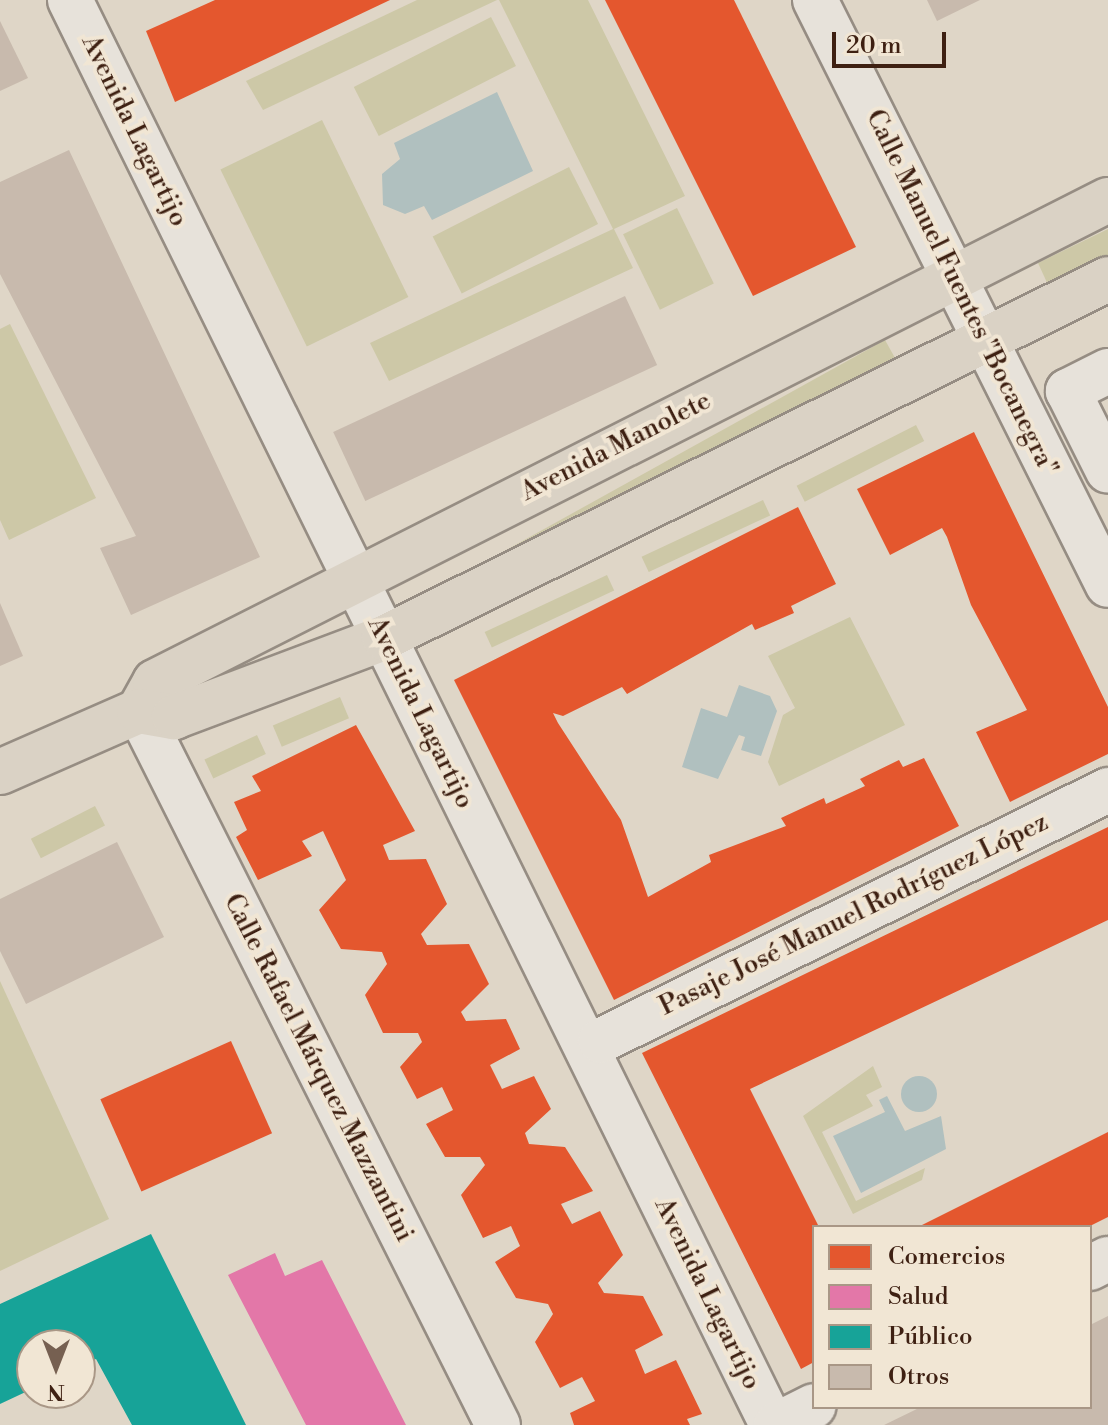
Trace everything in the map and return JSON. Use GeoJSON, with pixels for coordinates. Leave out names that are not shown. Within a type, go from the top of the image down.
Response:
{"type":"FeatureCollection","features":[{"type":"Feature","properties":{"kind":"main road","name":"Avenida Manolete"},"geometry":{"type":"LineString","coordinates":[[139,711],[155,682],[1108,200]]}},
{"type":"Feature","properties":{"kind":"main road"},"geometry":{"type":"LineString","coordinates":[[0,772],[139,711],[174,717],[384,638],[1108,279]]}},
{"type":"Feature","properties":{"kind":"street","name":"Avenida Lagartijo"},"geometry":{"type":"LineString","coordinates":[[70,0],[353,580],[774,1425]]}},
{"type":"Feature","properties":{"kind":"street","name":"Calle Manuel Fuentes \"Bocanegra\""},"geometry":{"type":"LineString","coordinates":[[815,0],[1108,585]]}},
{"type":"Feature","properties":{"kind":"street"},"geometry":{"type":"LineString","coordinates":[[1108,371],[1068,391],[1108,471]]}},
{"type":"Feature","properties":{"kind":"street","name":"Calle Rafael Márquez Mazzantini"},"geometry":{"type":"LineString","coordinates":[[139,711],[498,1425]]}},
{"type":"Feature","properties":{"kind":"street","name":"Pasaje José Manuel Rodríguez López"},"geometry":{"type":"LineString","coordinates":[[600,1041],[1108,790]]}},
{"type":"Feature","properties":{"kind":"street"},"geometry":{"type":"LineString","coordinates":[[774,1425],[812,1407]]}},
{"type":"Feature","properties":{"kind":"shaded area"},"geometry":{"type":"Polygon","coordinates":[[[417,0],[497,0],[263,110],[246,81],[417,0]]]}},
{"type":"Feature","properties":{"kind":"shaded area"},"geometry":{"type":"Polygon","coordinates":[[[499,0],[588,0],[685,196],[614,229],[633,268],[389,381],[370,343],[613,229],[499,0]]]}},
{"type":"Feature","properties":{"kind":"shaded area"},"geometry":{"type":"Polygon","coordinates":[[[491,17],[516,66],[379,136],[354,87],[491,17]]]}},
{"type":"Feature","properties":{"kind":"shaded area"},"geometry":{"type":"Polygon","coordinates":[[[497,92],[533,171],[432,220],[424,206],[405,214],[383,205],[382,174],[400,159],[394,143],[497,92]]]}},
{"type":"Feature","properties":{"kind":"shaded area"},"geometry":{"type":"Polygon","coordinates":[[[322,120],[408,297],[307,347],[220,170],[322,120]]]}},
{"type":"Feature","properties":{"kind":"shaded area"},"geometry":{"type":"Polygon","coordinates":[[[569,167],[598,224],[462,293],[433,236],[569,167]]]}},
{"type":"Feature","properties":{"kind":"shaded area"},"geometry":{"type":"Polygon","coordinates":[[[677,208],[714,283],[660,310],[623,234],[677,208]]]}},
{"type":"Feature","properties":{"kind":"shaded area"},"geometry":{"type":"Polygon","coordinates":[[[1108,229],[1108,258],[1049,287],[1038,263],[1108,229]]]}},
{"type":"Feature","properties":{"kind":"shaded area"},"geometry":{"type":"Polygon","coordinates":[[[10,324],[96,498],[9,540],[0,520],[0,329],[10,324]]]}},
{"type":"Feature","properties":{"kind":"shaded area"},"geometry":{"type":"Polygon","coordinates":[[[885,340],[897,362],[460,604],[448,582],[885,340]]]}},
{"type":"Feature","properties":{"kind":"shaded area"},"geometry":{"type":"Polygon","coordinates":[[[916,425],[924,441],[805,502],[797,486],[916,425]]]}},
{"type":"Feature","properties":{"kind":"shaded area"},"geometry":{"type":"Polygon","coordinates":[[[763,500],[770,515],[649,572],[642,557],[763,500]]]}},
{"type":"Feature","properties":{"kind":"shaded area"},"geometry":{"type":"Polygon","coordinates":[[[607,575],[614,590],[492,647],[485,632],[607,575]]]}},
{"type":"Feature","properties":{"kind":"shaded area"},"geometry":{"type":"Polygon","coordinates":[[[850,617],[905,725],[779,786],[768,762],[783,715],[795,708],[768,656],[850,617]]]}},
{"type":"Feature","properties":{"kind":"shaded area"},"geometry":{"type":"Polygon","coordinates":[[[739,685],[770,696],[777,711],[761,756],[741,750],[745,737],[739,735],[718,779],[682,767],[701,708],[727,717],[739,685]]]}},
{"type":"Feature","properties":{"kind":"shaded area"},"geometry":{"type":"Polygon","coordinates":[[[340,697],[349,718],[282,747],[273,726],[340,697]]]}},
{"type":"Feature","properties":{"kind":"shaded area"},"geometry":{"type":"Polygon","coordinates":[[[257,735],[266,754],[213,779],[204,760],[257,735]]]}},
{"type":"Feature","properties":{"kind":"shaded area"},"geometry":{"type":"Polygon","coordinates":[[[95,806],[105,826],[41,858],[31,839],[95,806]]]}},
{"type":"Feature","properties":{"kind":"shaded area"},"geometry":{"type":"Polygon","coordinates":[[[0,981],[109,1219],[0,1271],[0,981]]]}},
{"type":"Feature","properties":{"kind":"shaded area"},"geometry":{"type":"Polygon","coordinates":[[[873,1066],[882,1087],[866,1095],[873,1106],[822,1132],[856,1201],[925,1168],[922,1180],[853,1214],[803,1116],[873,1066]]]}},
{"type":"Feature","properties":{"kind":"shaded area"},"geometry":{"type":"Polygon","coordinates":[[[919,1076],[932,1081],[937,1094],[932,1107],[919,1112],[906,1107],[901,1094],[906,1081],[919,1076]]]}},
{"type":"Feature","properties":{"kind":"shaded area"},"geometry":{"type":"Polygon","coordinates":[[[887,1096],[905,1131],[941,1116],[946,1149],[861,1193],[833,1136],[885,1112],[879,1100],[887,1096]]]}},
{"type":"Feature","properties":{"kind":"building: Comercios"},"geometry":{"type":"Polygon","coordinates":[[[215,0],[390,0],[175,102],[146,31],[215,0]]]}},
{"type":"Feature","properties":{"kind":"building: Comercios"},"geometry":{"type":"Polygon","coordinates":[[[605,0],[734,0],[856,247],[753,296],[605,0]]]}},
{"type":"Feature","properties":{"kind":"building: Comercios"},"geometry":{"type":"Polygon","coordinates":[[[974,432],[1108,707],[1108,754],[1010,802],[976,732],[1027,710],[971,605],[947,537],[942,528],[890,555],[857,489],[974,432]]]}},
{"type":"Feature","properties":{"kind":"building: Comercios"},"geometry":{"type":"Polygon","coordinates":[[[798,507],[836,584],[791,606],[794,613],[755,630],[752,624],[627,694],[622,687],[563,716],[553,713],[558,723],[621,820],[648,897],[711,862],[709,855],[786,826],[781,818],[824,798],[826,804],[865,786],[860,779],[899,760],[903,767],[924,758],[959,826],[614,1000],[454,680],[798,507]]]}},
{"type":"Feature","properties":{"kind":"building: Comercios"},"geometry":{"type":"Polygon","coordinates":[[[356,725],[415,831],[383,845],[389,860],[426,859],[447,904],[421,934],[427,945],[469,944],[489,984],[461,1012],[466,1021],[506,1019],[520,1049],[490,1065],[502,1089],[534,1076],[551,1109],[525,1133],[529,1144],[565,1147],[593,1191],[561,1204],[572,1224],[600,1211],[623,1255],[598,1283],[604,1293],[643,1296],[663,1335],[635,1350],[645,1374],[676,1360],[702,1414],[687,1419],[690,1425],[574,1425],[570,1413],[595,1401],[582,1377],[560,1388],[535,1342],[553,1314],[548,1304],[516,1298],[495,1262],[520,1246],[511,1226],[483,1238],[461,1195],[485,1165],[480,1157],[445,1157],[426,1124],[453,1110],[442,1087],[417,1099],[400,1067],[422,1042],[418,1033],[383,1033],[365,995],[387,964],[382,952],[341,949],[319,910],[346,880],[323,831],[302,841],[312,856],[258,880],[236,837],[247,830],[234,802],[261,791],[252,776],[356,725]]]}},
{"type":"Feature","properties":{"kind":"building: Comercios"},"geometry":{"type":"Polygon","coordinates":[[[1108,827],[1108,920],[750,1089],[818,1225],[812,1225],[812,1363],[801,1369],[642,1053],[1108,827]]]}},
{"type":"Feature","properties":{"kind":"building: Comercios"},"geometry":{"type":"Polygon","coordinates":[[[231,1041],[272,1133],[141,1191],[100,1099],[231,1041]]]}},
{"type":"Feature","properties":{"kind":"building: Comercios"},"geometry":{"type":"Polygon","coordinates":[[[1108,1132],[1108,1217],[1092,1225],[922,1225],[1108,1132]]]}},
{"type":"Feature","properties":{"kind":"building: Salud"},"geometry":{"type":"Polygon","coordinates":[[[275,1253],[285,1276],[322,1260],[406,1425],[306,1425],[228,1275],[275,1253]]]}},
{"type":"Feature","properties":{"kind":"building: Público"},"geometry":{"type":"Polygon","coordinates":[[[151,1234],[246,1425],[132,1425],[96,1359],[96,1329],[16,1329],[16,1396],[0,1404],[0,1304],[151,1234]]]}},
{"type":"Feature","properties":{"kind":"building: Otros"},"geometry":{"type":"Polygon","coordinates":[[[927,0],[980,0],[937,21],[927,0]]]}},
{"type":"Feature","properties":{"kind":"building: Otros"},"geometry":{"type":"Polygon","coordinates":[[[0,21],[28,78],[0,91],[0,21]]]}},
{"type":"Feature","properties":{"kind":"building: Otros"},"geometry":{"type":"Polygon","coordinates":[[[69,150],[260,557],[131,615],[100,548],[136,536],[0,274],[0,182],[69,150]]]}},
{"type":"Feature","properties":{"kind":"building: Otros"},"geometry":{"type":"Polygon","coordinates":[[[625,296],[657,365],[365,501],[333,432],[625,296]]]}},
{"type":"Feature","properties":{"kind":"building: Otros"},"geometry":{"type":"Polygon","coordinates":[[[0,603],[23,656],[0,666],[0,603]]]}},
{"type":"Feature","properties":{"kind":"building: Otros"},"geometry":{"type":"Polygon","coordinates":[[[117,842],[164,937],[26,1004],[0,951],[0,899],[117,842]]]}},
{"type":"Feature","properties":{"kind":"building: Otros"},"geometry":{"type":"Polygon","coordinates":[[[1108,1316],[1108,1425],[884,1425],[917,1409],[1092,1409],[1092,1324],[1108,1316]]]}}]}
